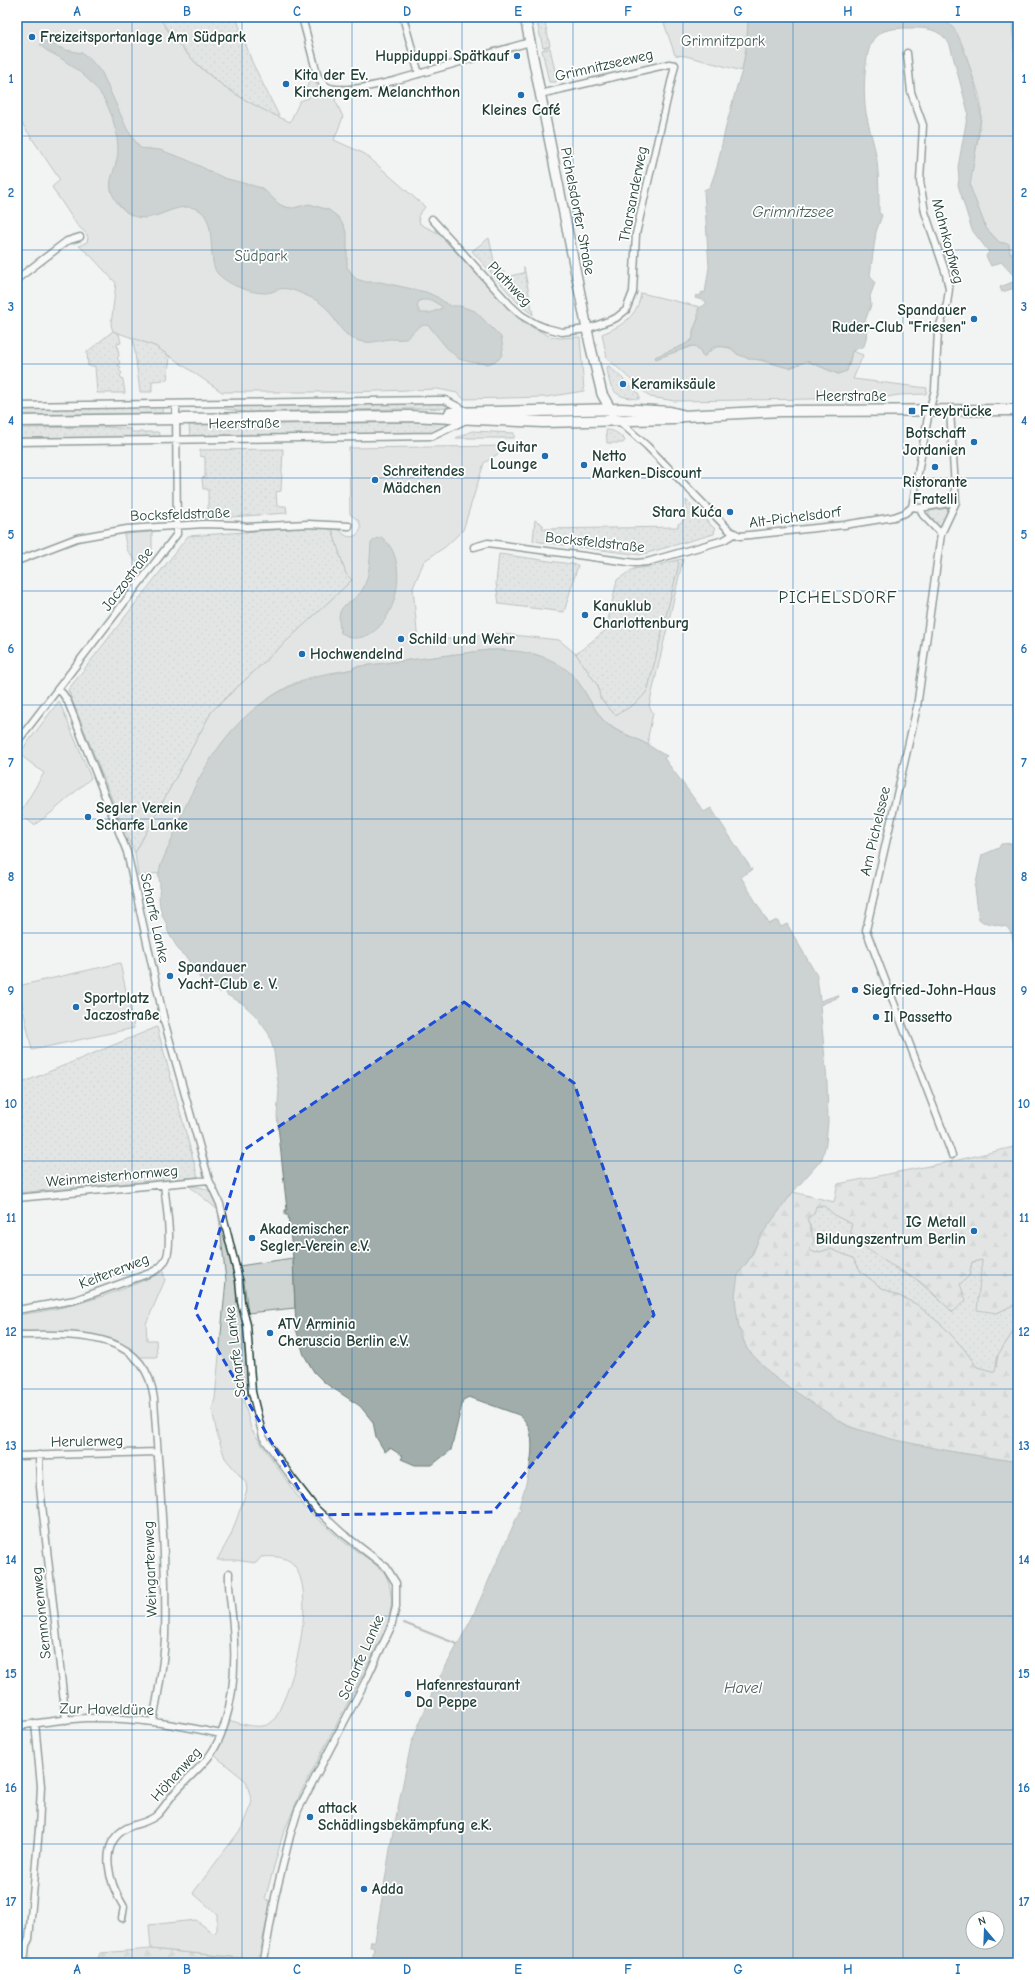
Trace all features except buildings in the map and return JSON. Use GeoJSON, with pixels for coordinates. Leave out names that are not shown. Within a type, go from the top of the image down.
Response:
{"type":"FeatureCollection","features":[{"type":"Feature","properties":{"kind":"main road","name":"Heerstraße"},"geometry":{"type":"LineString","coordinates":[[17,421],[467,415],[609,409],[670,412],[684,416]]}},
{"type":"Feature","properties":{"kind":"main road","name":"Heerstraße"},"geometry":{"type":"LineString","coordinates":[[467,415],[543,422],[673,419],[684,416],[780,411],[1018,410]]}},
{"type":"Feature","properties":{"kind":"street"},"geometry":{"type":"LineString","coordinates":[[302,17],[316,74],[327,87],[341,90],[375,85],[419,74],[530,42]]}},
{"type":"Feature","properties":{"kind":"street"},"geometry":{"type":"LineString","coordinates":[[404,17],[419,74]]}},
{"type":"Feature","properties":{"kind":"street","name":"Pichelsdorfer Straße"},"geometry":{"type":"LineString","coordinates":[[525,17],[587,329],[601,390],[609,409]]}},
{"type":"Feature","properties":{"kind":"street","name":"Mahnkopfweg"},"geometry":{"type":"LineString","coordinates":[[907,53],[911,92],[923,125],[920,181],[925,212],[946,274],[949,289],[947,304],[938,332],[935,390],[929,411]]}},
{"type":"Feature","properties":{"kind":"street","name":"Grimnitzseeweg"},"geometry":{"type":"LineString","coordinates":[[540,94],[669,64],[675,65]]}},
{"type":"Feature","properties":{"kind":"street","name":"Tharsanderweg"},"geometry":{"type":"LineString","coordinates":[[587,329],[616,318],[626,310],[632,297],[636,234],[675,65]]}},
{"type":"Feature","properties":{"kind":"street","name":"Plathweg"},"geometry":{"type":"LineString","coordinates":[[432,219],[521,315],[541,326],[557,331],[570,332],[587,329]]}},
{"type":"Feature","properties":{"kind":"street"},"geometry":{"type":"LineString","coordinates":[[17,279],[67,241],[80,237]]}},
{"type":"Feature","properties":{"kind":"street","name":"Heerstraße"},"geometry":{"type":"LineString","coordinates":[[17,406],[445,400],[467,415],[433,436],[17,442]]}},
{"type":"Feature","properties":{"kind":"street","name":"Jaczostraße"},"geometry":{"type":"LineString","coordinates":[[17,742],[177,534],[176,404]]}},
{"type":"Feature","properties":{"kind":"street","name":"Alt-Pichelsdorf"},"geometry":{"type":"LineString","coordinates":[[609,409],[618,420],[647,446],[734,534],[746,537],[844,525],[902,515],[912,507]]}},
{"type":"Feature","properties":{"kind":"street"},"geometry":{"type":"LineString","coordinates":[[929,411],[912,507],[920,508],[956,502],[950,411]]}},
{"type":"Feature","properties":{"kind":"street","name":"Am Pichelssee"},"geometry":{"type":"LineString","coordinates":[[952,1155],[866,930],[917,707],[941,534],[956,502]]}},
{"type":"Feature","properties":{"kind":"street"},"geometry":{"type":"LineString","coordinates":[[920,508],[923,515],[941,534]]}},
{"type":"Feature","properties":{"kind":"street","name":"Bocksfeldstraße"},"geometry":{"type":"LineString","coordinates":[[17,561],[60,544],[92,534],[126,529],[219,524],[260,527],[308,524],[349,526]]}},
{"type":"Feature","properties":{"kind":"street","name":"Bocksfeldstraße"},"geometry":{"type":"LineString","coordinates":[[474,547],[488,543],[636,563],[646,562],[724,540],[734,534]]}},
{"type":"Feature","properties":{"kind":"street","name":"Scharfe Lanke"},"geometry":{"type":"LineString","coordinates":[[58,690],[63,694],[68,702],[123,840],[133,874],[165,1024],[209,1180],[220,1204],[239,1280],[241,1302],[247,1325],[252,1392],[263,1437],[316,1509],[342,1533],[386,1567],[396,1583],[396,1607],[391,1627],[365,1682],[298,1810],[290,1836],[276,1896],[264,1960]]}},
{"type":"Feature","properties":{"kind":"street","name":"Weinmeisterhornweg"},"geometry":{"type":"LineString","coordinates":[[17,1198],[209,1180]]}},
{"type":"Feature","properties":{"kind":"street","name":"Keltererweg"},"geometry":{"type":"LineString","coordinates":[[17,1310],[75,1300],[160,1268],[166,1259],[169,1245],[164,1185]]}},
{"type":"Feature","properties":{"kind":"street","name":"Weingartenweg"},"geometry":{"type":"LineString","coordinates":[[17,1335],[71,1335],[92,1338],[122,1347],[136,1357],[146,1368],[153,1389],[165,1592],[165,1638],[162,1676],[153,1721]]}},
{"type":"Feature","properties":{"kind":"street","name":"Herulerweg"},"geometry":{"type":"LineString","coordinates":[[17,1456],[157,1452]]}},
{"type":"Feature","properties":{"kind":"street","name":"Semnonenweg"},"geometry":{"type":"LineString","coordinates":[[40,1455],[40,1487],[66,1720]]}},
{"type":"Feature","properties":{"kind":"street","name":"Höhenweg"},"geometry":{"type":"LineString","coordinates":[[122,1918],[124,1907],[114,1890],[109,1872],[109,1857],[114,1841],[126,1828],[156,1816],[177,1790],[204,1764],[221,1734],[231,1693],[235,1660],[233,1626],[228,1591],[229,1573]]}},
{"type":"Feature","properties":{"kind":"street","name":"Zur Haveldüne"},"geometry":{"type":"LineString","coordinates":[[17,1726],[35,1722],[100,1718],[153,1721],[221,1734]]}},
{"type":"Feature","properties":{"kind":"street"},"geometry":{"type":"LineString","coordinates":[[24,1963],[26,1945],[29,1939],[39,1829],[41,1786],[35,1722]]}},
{"type":"Feature","properties":{"kind":"highlighted area"},"geometry":{"type":"Polygon","coordinates":[[[464,1002],[574,1083],[654,1315],[493,1512],[314,1515],[195,1311],[244,1150],[464,1002]]]}},
{"type":"Feature","properties":{"kind":"green space","name":"Südpark"},"geometry":{"type":"Polygon","coordinates":[[[17,17],[159,17],[172,36],[186,52],[200,67],[216,80],[251,103],[290,122],[300,101],[309,98],[306,89],[311,78],[321,90],[337,96],[335,100],[343,117],[334,140],[365,154],[425,207],[418,216],[420,224],[438,233],[504,304],[524,323],[549,336],[560,338],[580,337],[584,391],[546,397],[464,399],[457,393],[438,389],[347,392],[222,392],[155,346],[113,331],[111,325],[116,283],[91,256],[79,246],[87,242],[88,237],[86,233],[77,225],[52,187],[60,180],[17,116],[17,17]]]}},
{"type":"Feature","properties":{"kind":"green space"},"geometry":{"type":"Polygon","coordinates":[[[159,17],[236,17],[252,62],[280,118],[227,88],[197,64],[170,34],[159,17]]]}},
{"type":"Feature","properties":{"kind":"green space","name":"Grimnitzpark"},"geometry":{"type":"Polygon","coordinates":[[[662,17],[748,17],[747,42],[742,71],[686,56],[675,55],[662,17]]]}},
{"type":"Feature","properties":{"kind":"green space"},"geometry":{"type":"Polygon","coordinates":[[[936,17],[1012,17],[1018,104],[1018,250],[1010,254],[986,228],[971,192],[970,182],[980,126],[981,104],[978,91],[967,64],[936,17]]]}},
{"type":"Feature","properties":{"kind":"green space"},"geometry":{"type":"Polygon","coordinates":[[[536,18],[544,18],[550,46],[543,48],[536,18]]]}},
{"type":"Feature","properties":{"kind":"green space"},"geometry":{"type":"Polygon","coordinates":[[[550,48],[557,80],[556,82],[549,82],[542,50],[550,48]]]}},
{"type":"Feature","properties":{"kind":"green space"},"geometry":{"type":"Polygon","coordinates":[[[489,238],[496,270],[500,269],[501,272],[504,272],[505,277],[524,273],[524,267],[533,315],[518,303],[472,251],[489,238]]]}},
{"type":"Feature","properties":{"kind":"green space"},"geometry":{"type":"Polygon","coordinates":[[[641,293],[700,307],[698,319],[693,331],[693,339],[684,345],[655,357],[692,346],[695,346],[700,350],[701,354],[705,356],[716,348],[725,347],[733,350],[737,354],[785,367],[795,366],[799,363],[807,361],[838,374],[849,366],[852,351],[863,355],[853,379],[927,388],[926,394],[899,395],[880,398],[675,401],[650,397],[607,358],[602,334],[622,324],[633,314],[641,293]]]}},
{"type":"Feature","properties":{"kind":"green space"},"geometry":{"type":"Polygon","coordinates":[[[113,331],[119,334],[121,343],[117,344],[119,356],[117,358],[120,362],[118,365],[121,367],[119,370],[122,373],[120,376],[123,380],[125,393],[97,393],[95,366],[88,366],[87,352],[113,331]]]}},
{"type":"Feature","properties":{"kind":"green space"},"geometry":{"type":"Polygon","coordinates":[[[133,338],[155,346],[170,357],[167,380],[152,381],[152,392],[140,392],[133,338]]]}},
{"type":"Feature","properties":{"kind":"green space"},"geometry":{"type":"Polygon","coordinates":[[[609,366],[639,394],[639,399],[624,397],[615,392],[612,388],[608,375],[607,367],[609,366]]]}},
{"type":"Feature","properties":{"kind":"green space"},"geometry":{"type":"Polygon","coordinates":[[[445,404],[452,408],[247,412],[224,409],[223,407],[445,404]]]}},
{"type":"Feature","properties":{"kind":"green space"},"geometry":{"type":"Polygon","coordinates":[[[163,407],[163,413],[17,415],[17,409],[163,407]]]}},
{"type":"Feature","properties":{"kind":"green space"},"geometry":{"type":"Polygon","coordinates":[[[446,422],[449,425],[433,433],[190,436],[189,425],[446,422]]]}},
{"type":"Feature","properties":{"kind":"green space"},"geometry":{"type":"Polygon","coordinates":[[[106,427],[131,429],[131,432],[158,432],[161,437],[17,438],[17,428],[106,427]]]}},
{"type":"Feature","properties":{"kind":"green space"},"geometry":{"type":"Polygon","coordinates":[[[606,430],[617,433],[625,440],[623,443],[607,443],[606,430]]]}},
{"type":"Feature","properties":{"kind":"green space"},"geometry":{"type":"Polygon","coordinates":[[[472,431],[514,433],[514,438],[456,438],[472,431]]]}},
{"type":"Feature","properties":{"kind":"green space"},"geometry":{"type":"Polygon","coordinates":[[[510,446],[484,463],[463,530],[445,547],[424,561],[413,588],[418,643],[494,633],[559,640],[576,654],[598,686],[600,698],[615,715],[629,708],[638,701],[648,689],[679,564],[677,560],[683,559],[649,706],[653,713],[648,737],[649,745],[615,729],[602,719],[575,678],[561,666],[535,654],[504,650],[489,650],[354,667],[354,669],[312,677],[287,687],[263,703],[241,722],[223,744],[193,793],[169,846],[159,873],[138,876],[135,853],[212,711],[352,580],[346,574],[332,529],[340,530],[346,536],[351,537],[358,534],[361,528],[359,521],[350,514],[349,448],[510,446]]]}},
{"type":"Feature","properties":{"kind":"green space"},"geometry":{"type":"Polygon","coordinates":[[[283,449],[281,491],[276,492],[277,506],[286,506],[287,513],[202,519],[202,516],[208,515],[208,489],[203,489],[202,478],[205,477],[205,457],[200,456],[200,450],[283,449]]]}},
{"type":"Feature","properties":{"kind":"green space"},"geometry":{"type":"Polygon","coordinates":[[[686,500],[715,529],[714,534],[640,555],[533,541],[535,520],[543,525],[543,529],[678,527],[678,524],[684,520],[685,517],[686,500]]]}},
{"type":"Feature","properties":{"kind":"green space"},"geometry":{"type":"Polygon","coordinates":[[[947,508],[949,510],[943,526],[938,526],[928,513],[930,511],[947,508]]]}},
{"type":"Feature","properties":{"kind":"green space"},"geometry":{"type":"Polygon","coordinates":[[[315,527],[332,529],[346,574],[352,580],[212,711],[135,853],[68,690],[188,536],[315,527]]]}},
{"type":"Feature","properties":{"kind":"green space"},"geometry":{"type":"Polygon","coordinates":[[[152,532],[152,554],[141,568],[127,550],[124,534],[152,532]]]}},
{"type":"Feature","properties":{"kind":"green space"},"geometry":{"type":"Polygon","coordinates":[[[499,554],[578,565],[564,612],[499,604],[496,583],[499,554]]]}},
{"type":"Feature","properties":{"kind":"green space"},"geometry":{"type":"Polygon","coordinates":[[[677,560],[679,564],[648,689],[638,701],[629,708],[615,715],[600,698],[598,686],[576,654],[606,630],[617,580],[633,569],[655,566],[677,560]]]}},
{"type":"Feature","properties":{"kind":"green space"},"geometry":{"type":"Polygon","coordinates":[[[59,701],[91,778],[51,813],[34,825],[20,813],[44,773],[19,754],[59,701]]]}},
{"type":"Feature","properties":{"kind":"green space","name":"Sportplatz Jaczostraße"},"geometry":{"type":"Polygon","coordinates":[[[120,963],[134,1028],[32,1050],[18,986],[120,963]]]}},
{"type":"Feature","properties":{"kind":"green space"},"geometry":{"type":"Polygon","coordinates":[[[157,1027],[198,1177],[17,1193],[17,1085],[157,1027]]]}},
{"type":"Feature","properties":{"kind":"green space"},"geometry":{"type":"Polygon","coordinates":[[[1018,1146],[1018,1310],[1015,1304],[997,1313],[977,1310],[982,1260],[972,1262],[969,1276],[960,1284],[966,1300],[953,1312],[921,1282],[872,1253],[865,1247],[850,1232],[852,1224],[836,1216],[824,1206],[816,1206],[814,1214],[807,1218],[814,1241],[809,1250],[816,1253],[830,1249],[853,1258],[861,1272],[882,1288],[916,1304],[943,1326],[964,1349],[977,1367],[995,1372],[998,1355],[1015,1329],[1018,1331],[1018,1462],[939,1450],[899,1442],[849,1426],[799,1396],[767,1371],[747,1349],[740,1333],[736,1312],[735,1292],[738,1275],[754,1251],[759,1238],[793,1192],[834,1202],[838,1184],[954,1161],[1018,1146]]]}},
{"type":"Feature","properties":{"kind":"green space"},"geometry":{"type":"Polygon","coordinates":[[[189,1186],[200,1187],[208,1190],[213,1195],[218,1205],[242,1301],[248,1393],[244,1401],[251,1429],[306,1509],[344,1542],[385,1573],[389,1583],[392,1600],[388,1626],[301,1792],[283,1834],[265,1899],[271,1901],[260,1953],[259,1956],[252,1959],[151,1949],[149,1925],[196,1920],[214,1934],[217,1930],[217,1914],[193,1893],[241,1829],[252,1802],[246,1781],[214,1755],[222,1739],[228,1720],[248,1725],[263,1726],[270,1724],[276,1717],[293,1675],[302,1634],[304,1613],[300,1576],[293,1564],[287,1559],[278,1557],[261,1557],[256,1563],[235,1560],[217,1560],[231,1535],[247,1490],[246,1483],[225,1458],[217,1434],[212,1409],[215,1399],[226,1280],[218,1210],[189,1186]]]}},
{"type":"Feature","properties":{"kind":"green space"},"geometry":{"type":"Polygon","coordinates":[[[816,1206],[824,1206],[836,1216],[852,1224],[897,1270],[917,1280],[953,1312],[960,1284],[969,1276],[972,1262],[982,1260],[997,1313],[1015,1304],[1018,1310],[1018,1331],[1015,1329],[998,1355],[995,1372],[977,1367],[964,1349],[943,1326],[916,1304],[882,1288],[861,1272],[853,1258],[830,1249],[816,1253],[809,1250],[812,1231],[807,1218],[816,1206]]]}},
{"type":"Feature","properties":{"kind":"green space"},"geometry":{"type":"Polygon","coordinates":[[[293,1258],[295,1308],[248,1313],[244,1282],[239,1266],[293,1258]]]}},
{"type":"Feature","properties":{"kind":"green space"},"geometry":{"type":"Polygon","coordinates":[[[163,1271],[165,1280],[146,1324],[147,1340],[156,1340],[157,1357],[140,1357],[116,1340],[89,1334],[17,1331],[17,1315],[73,1305],[130,1286],[163,1271]]]}},
{"type":"Feature","properties":{"kind":"green space"},"geometry":{"type":"Polygon","coordinates":[[[151,1949],[252,1959],[252,1963],[96,1963],[100,1953],[151,1949]]]}},
{"type":"Feature","properties":{"kind":"water","name":"Grimnitzsee"},"geometry":{"type":"Polygon","coordinates":[[[748,17],[936,17],[952,27],[963,46],[975,85],[980,109],[981,118],[970,186],[986,228],[999,242],[1009,244],[1010,254],[1018,250],[1018,280],[1001,262],[991,266],[986,256],[989,252],[972,230],[958,185],[958,167],[968,112],[950,45],[944,37],[932,30],[901,28],[885,31],[876,36],[872,42],[866,61],[864,85],[867,119],[878,167],[879,213],[882,215],[876,232],[870,275],[875,283],[870,296],[871,305],[865,321],[867,330],[864,346],[852,351],[847,371],[838,374],[807,361],[790,368],[763,360],[749,359],[737,354],[732,348],[718,346],[712,348],[705,356],[702,356],[700,350],[695,346],[692,346],[656,359],[655,357],[684,345],[693,339],[693,331],[698,319],[698,309],[706,304],[706,301],[695,298],[696,295],[700,296],[702,292],[705,293],[709,267],[704,190],[710,187],[717,167],[726,126],[742,71],[747,42],[748,17]]]}},
{"type":"Feature","properties":{"kind":"water"},"geometry":{"type":"Polygon","coordinates":[[[1012,17],[1018,17],[1018,104],[1012,17]]]}},
{"type":"Feature","properties":{"kind":"water"},"geometry":{"type":"Polygon","coordinates":[[[42,42],[46,42],[66,50],[82,53],[89,58],[102,73],[127,129],[140,148],[160,150],[185,159],[224,178],[262,188],[279,204],[285,207],[293,208],[309,204],[329,210],[338,217],[344,226],[347,235],[347,267],[356,279],[366,282],[380,282],[426,292],[437,297],[450,306],[460,306],[475,311],[501,337],[503,348],[502,355],[498,360],[488,364],[459,359],[446,347],[429,326],[425,325],[418,328],[404,339],[389,339],[370,342],[359,341],[348,336],[344,332],[326,307],[308,296],[286,289],[279,289],[267,293],[252,292],[228,282],[218,274],[215,268],[208,223],[205,215],[199,210],[189,207],[179,208],[150,217],[140,218],[130,214],[120,206],[112,193],[111,188],[118,148],[117,136],[107,105],[103,97],[85,76],[62,59],[47,51],[40,44],[42,42]],[[431,300],[419,301],[417,306],[420,313],[430,313],[442,308],[431,300]]]}},
{"type":"Feature","properties":{"kind":"water"},"geometry":{"type":"Polygon","coordinates":[[[1018,280],[1018,287],[1002,292],[1000,287],[1018,280]]]}},
{"type":"Feature","properties":{"kind":"water"},"geometry":{"type":"Polygon","coordinates":[[[381,537],[391,548],[396,562],[398,579],[395,597],[389,613],[379,627],[367,635],[351,638],[341,633],[339,621],[340,613],[346,604],[361,592],[368,574],[371,543],[375,539],[381,537]]]}},
{"type":"Feature","properties":{"kind":"water","name":"Havel"},"geometry":{"type":"Polygon","coordinates":[[[489,650],[524,652],[536,655],[547,658],[567,670],[576,679],[603,720],[613,728],[667,756],[664,758],[704,812],[711,808],[752,870],[741,877],[769,924],[777,920],[781,927],[787,924],[817,976],[820,1001],[838,995],[839,997],[820,1005],[827,1081],[828,1121],[826,1143],[822,1159],[793,1192],[760,1237],[750,1258],[738,1275],[735,1296],[739,1328],[747,1349],[775,1378],[847,1426],[891,1439],[954,1452],[1018,1462],[1018,1963],[372,1963],[374,1947],[370,1947],[371,1941],[375,1941],[392,1837],[411,1744],[435,1686],[471,1620],[521,1508],[519,1507],[529,1472],[531,1459],[531,1433],[526,1423],[519,1415],[469,1397],[463,1400],[451,1450],[432,1465],[415,1465],[401,1459],[403,1456],[390,1448],[385,1452],[376,1437],[373,1422],[360,1406],[325,1383],[314,1372],[304,1355],[296,1329],[293,1258],[288,1215],[285,1215],[285,1210],[287,1210],[277,1116],[279,1090],[274,1052],[269,1034],[255,1015],[242,1003],[227,995],[225,990],[220,992],[201,980],[187,958],[180,952],[168,932],[167,923],[160,909],[159,900],[159,876],[163,858],[195,786],[218,749],[231,732],[246,716],[262,703],[285,689],[306,680],[354,669],[354,667],[489,650]]]}},
{"type":"Feature","properties":{"kind":"water"},"geometry":{"type":"Polygon","coordinates":[[[1018,843],[1018,971],[1012,934],[1007,927],[983,922],[979,919],[975,888],[982,855],[999,848],[1001,844],[1018,843]]]}},
{"type":"Feature","properties":{"kind":"waterway"},"geometry":{"type":"LineString","coordinates":[[404,1623],[457,1644]]}},
{"type":"Feature","properties":{"kind":"place","name":"Freizeitsportanlage Am Südpark"},"geometry":{"type":"Point","coordinates":[32,37]}},
{"type":"Feature","properties":{"kind":"place","name":"Huppiduppi Spätkauf"},"geometry":{"type":"Point","coordinates":[517,56]}},
{"type":"Feature","properties":{"kind":"place","name":"Kita der Ev. Kirchengem. Melanchthon"},"geometry":{"type":"Point","coordinates":[286,84]}},
{"type":"Feature","properties":{"kind":"place","name":"Kleines Café"},"geometry":{"type":"Point","coordinates":[521,95]}},
{"type":"Feature","properties":{"kind":"place","name":"Spandauer Ruder-Club \"Friesen\""},"geometry":{"type":"Point","coordinates":[974,319]}},
{"type":"Feature","properties":{"kind":"place","name":"Keramiksäule"},"geometry":{"type":"Point","coordinates":[623,384]}},
{"type":"Feature","properties":{"kind":"place","name":"Freybrücke"},"geometry":{"type":"Point","coordinates":[912,411]}},
{"type":"Feature","properties":{"kind":"place","name":"Botschaft Jordanien"},"geometry":{"type":"Point","coordinates":[974,442]}},
{"type":"Feature","properties":{"kind":"place","name":"Guitar Lounge"},"geometry":{"type":"Point","coordinates":[545,456]}},
{"type":"Feature","properties":{"kind":"place","name":"Netto Marken-Discount"},"geometry":{"type":"Point","coordinates":[584,465]}},
{"type":"Feature","properties":{"kind":"place","name":"Ristorante Fratelli"},"geometry":{"type":"Point","coordinates":[935,467]}},
{"type":"Feature","properties":{"kind":"place","name":"Schreitendes Mädchen"},"geometry":{"type":"Point","coordinates":[375,480]}},
{"type":"Feature","properties":{"kind":"place","name":"Stara Kuća"},"geometry":{"type":"Point","coordinates":[730,512]}},
{"type":"Feature","properties":{"kind":"place","name":"Kanuklub Charlottenburg"},"geometry":{"type":"Point","coordinates":[585,615]}},
{"type":"Feature","properties":{"kind":"place","name":"Schild und Wehr"},"geometry":{"type":"Point","coordinates":[401,639]}},
{"type":"Feature","properties":{"kind":"place","name":"Hochwendelnd"},"geometry":{"type":"Point","coordinates":[302,654]}},
{"type":"Feature","properties":{"kind":"place","name":"Segler Verein Scharfe Lanke"},"geometry":{"type":"Point","coordinates":[88,817]}},
{"type":"Feature","properties":{"kind":"place","name":"Spandauer Yacht-Club e. V."},"geometry":{"type":"Point","coordinates":[170,976]}},
{"type":"Feature","properties":{"kind":"place","name":"Siegfried-John-Haus"},"geometry":{"type":"Point","coordinates":[855,990]}},
{"type":"Feature","properties":{"kind":"place","name":"Sportplatz Jaczostraße"},"geometry":{"type":"Point","coordinates":[76,1007]}},
{"type":"Feature","properties":{"kind":"place","name":"Il Passetto"},"geometry":{"type":"Point","coordinates":[876,1017]}},
{"type":"Feature","properties":{"kind":"place","name":"IG Metall Bildungszentrum Berlin"},"geometry":{"type":"Point","coordinates":[974,1231]}},
{"type":"Feature","properties":{"kind":"place","name":"Akademischer Segler-Verein e.V."},"geometry":{"type":"Point","coordinates":[252,1238]}},
{"type":"Feature","properties":{"kind":"place","name":"ATV Arminia Cheruscia Berlin e.V."},"geometry":{"type":"Point","coordinates":[270,1333]}},
{"type":"Feature","properties":{"kind":"place","name":"Hafenrestaurant Da Peppe"},"geometry":{"type":"Point","coordinates":[408,1694]}},
{"type":"Feature","properties":{"kind":"place","name":"attack Schädlingsbekämpfung e.K."},"geometry":{"type":"Point","coordinates":[310,1817]}},
{"type":"Feature","properties":{"kind":"place","name":"Adda"},"geometry":{"type":"Point","coordinates":[364,1889]}},
{"type":"Feature","properties":{"kind":"district","name":"PICHELSDORF"},"geometry":{"type":"Point","coordinates":[838,597]}}]}
